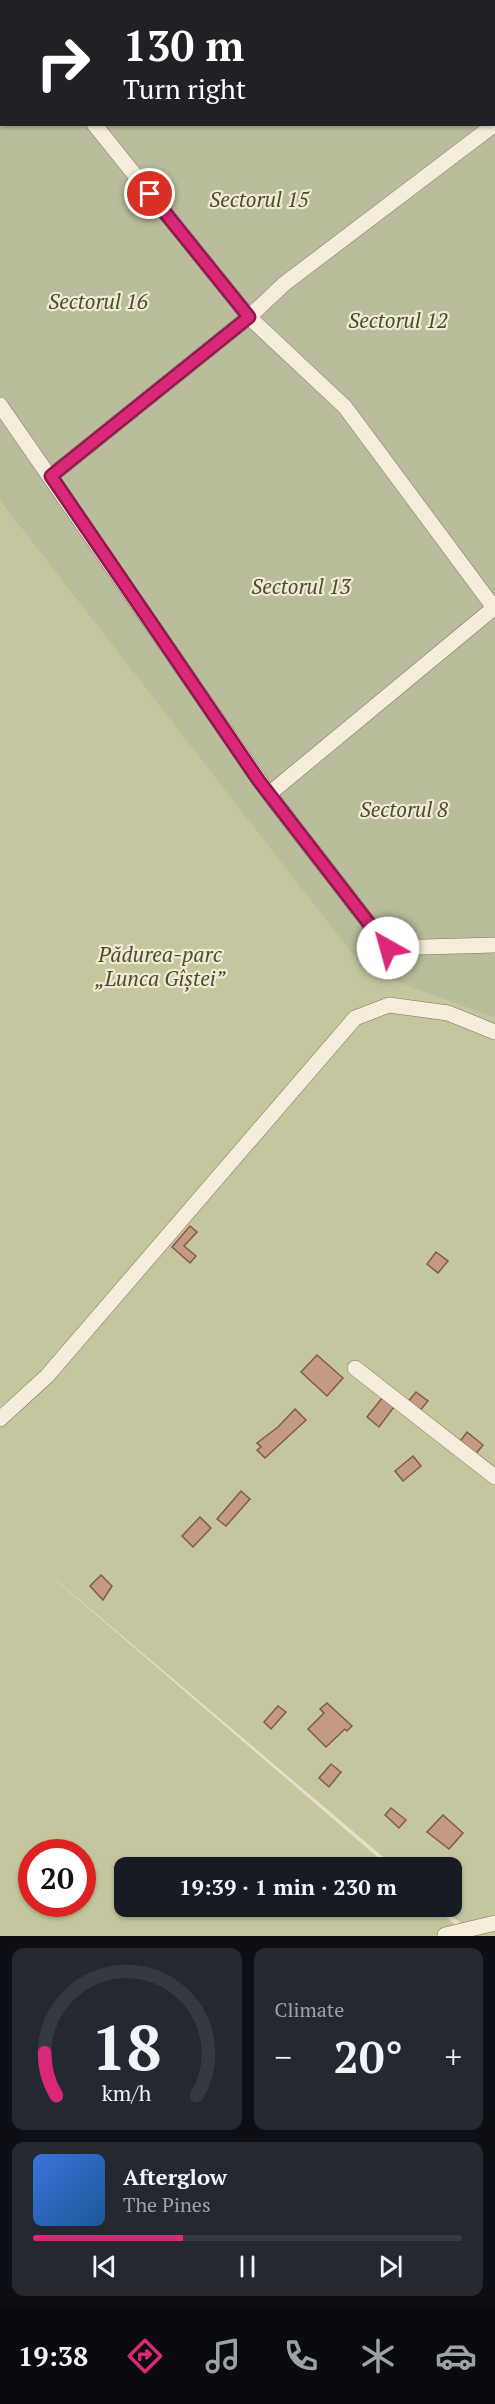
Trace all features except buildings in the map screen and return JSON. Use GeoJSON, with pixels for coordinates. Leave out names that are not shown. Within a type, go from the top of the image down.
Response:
{"type":"FeatureCollection","features":[{"type":"Feature","properties":{"kind":"lane"},"geometry":{"type":"LineString","coordinates":[[96,126],[249,317],[345,407],[495,607],[269,794]]}},
{"type":"Feature","properties":{"kind":"lane"},"geometry":{"type":"LineString","coordinates":[[51,476],[249,317],[284,284],[492,126]]}},
{"type":"Feature","properties":{"kind":"lane"},"geometry":{"type":"LineString","coordinates":[[0,405],[269,794],[388,948],[495,945]]}},
{"type":"Feature","properties":{"kind":"lane"},"geometry":{"type":"LineString","coordinates":[[0,1419],[47,1376],[355,1018],[389,1005],[448,1013],[495,1032]]}},
{"type":"Feature","properties":{"kind":"lane"},"geometry":{"type":"LineString","coordinates":[[355,1368],[495,1477]]}},
{"type":"Feature","properties":{"kind":"lane"},"geometry":{"type":"LineString","coordinates":[[445,1935],[495,1923]]}},
{"type":"Feature","properties":{"kind":"green space"},"geometry":{"type":"Polygon","coordinates":[[[0,126],[495,126],[495,1018],[365,970],[0,501],[0,126]]]}},
{"type":"Feature","properties":{"kind":"green space","name":"Pădurea-parc „Lunca Gîștei”"},"geometry":{"type":"Polygon","coordinates":[[[0,501],[365,969],[495,1018],[495,1936],[461,1936],[468,1929],[453,1917],[462,1917],[462,1857],[383,1857],[29,1557],[377,1857],[114,1857],[114,1917],[446,1917],[458,1927],[450,1936],[0,1936],[0,501]]]}},
{"type":"Feature","properties":{"kind":"route"},"geometry":{"type":"LineString","coordinates":[[150,194],[249,317],[51,476],[271,798],[388,948]]}},
{"type":"Feature","properties":{"kind":"park label","name":"Sectorul 15"},"geometry":{"type":"Point","coordinates":[259,200]}},
{"type":"Feature","properties":{"kind":"park label","name":"Sectorul 16"},"geometry":{"type":"Point","coordinates":[98,302]}},
{"type":"Feature","properties":{"kind":"park label","name":"Sectorul 12"},"geometry":{"type":"Point","coordinates":[398,321]}},
{"type":"Feature","properties":{"kind":"park label","name":"Sectorul 13"},"geometry":{"type":"Point","coordinates":[301,587]}},
{"type":"Feature","properties":{"kind":"park label","name":"Sectorul 8"},"geometry":{"type":"Point","coordinates":[404,810]}}]}
